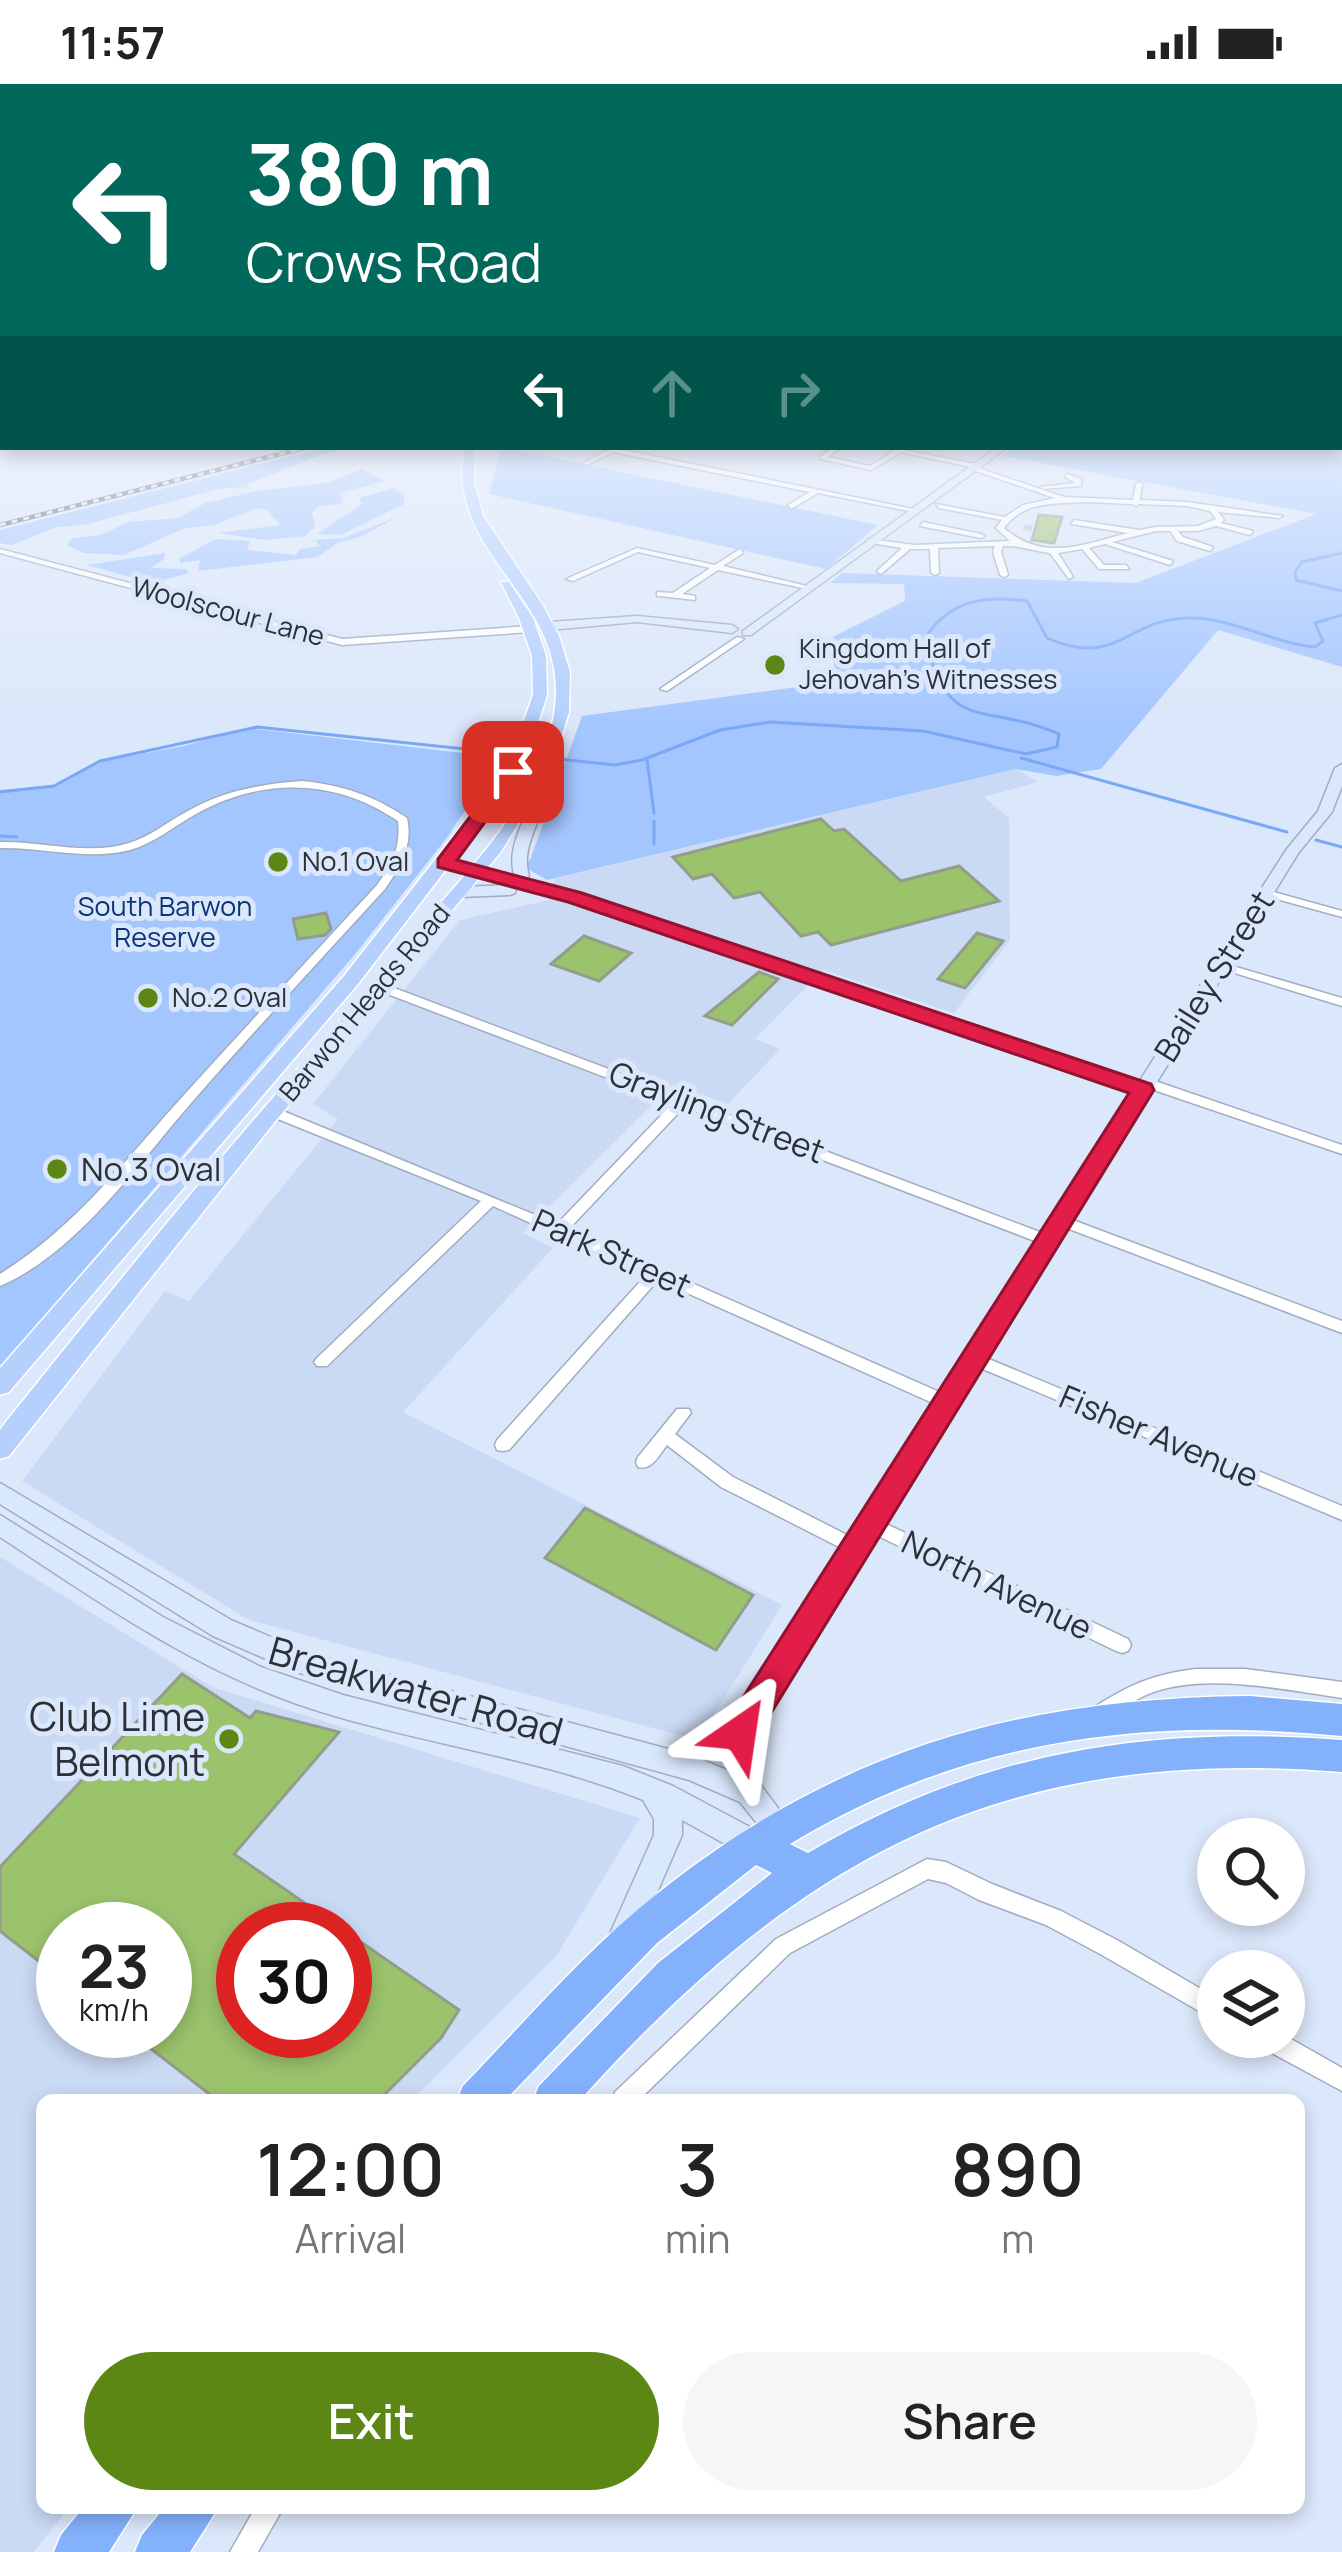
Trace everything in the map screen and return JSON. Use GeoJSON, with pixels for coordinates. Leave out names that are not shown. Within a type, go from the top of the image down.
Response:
{"type":"FeatureCollection","features":[{"type":"Feature","properties":{"kind":"highway"},"geometry":{"type":"LineString","coordinates":[[483,2094],[670,1907],[766,1835],[832,1797],[911,1762],[1012,1733],[1097,1716],[1255,1712],[1342,1720]]}},
{"type":"Feature","properties":{"kind":"highway"},"geometry":{"type":"LineString","coordinates":[[559,2094],[682,1966],[807,1872],[951,1801],[1088,1761],[1193,1748],[1286,1748],[1342,1756]]}},
{"type":"Feature","properties":{"kind":"highway"},"geometry":{"type":"LineString","coordinates":[[766,1835],[807,1872]]}},
{"type":"Feature","properties":{"kind":"highway"},"geometry":{"type":"LineString","coordinates":[[78,2552],[108,2514]]}},
{"type":"Feature","properties":{"kind":"highway"},"geometry":{"type":"LineString","coordinates":[[159,2552],[189,2514]]}},
{"type":"Feature","properties":{"kind":"main road","name":"Barwon Heads Road"},"geometry":{"type":"LineString","coordinates":[[3,1380],[351,980],[515,769],[540,695],[538,656],[531,629],[461,515],[457,495]]}},
{"type":"Feature","properties":{"kind":"main road","name":"Barwon Heads Road"},"geometry":{"type":"LineString","coordinates":[[0,1449],[273,1112],[460,892],[517,820],[541,775],[562,704],[552,632],[473,512],[469,495]]}},
{"type":"Feature","properties":{"kind":"main road"},"geometry":{"type":"LineString","coordinates":[[531,629],[552,632]]}},
{"type":"Feature","properties":{"kind":"main road"},"geometry":{"type":"LineString","coordinates":[[445,863],[478,869]]}},
{"type":"Feature","properties":{"kind":"street"},"geometry":{"type":"LineString","coordinates":[[791,507],[808,495]]}},
{"type":"Feature","properties":{"kind":"street"},"geometry":{"type":"LineString","coordinates":[[841,495],[914,510]]}},
{"type":"Feature","properties":{"kind":"street"},"geometry":{"type":"LineString","coordinates":[[664,689],[733,634],[758,622],[935,495]]}},
{"type":"Feature","properties":{"kind":"street"},"geometry":{"type":"LineString","coordinates":[[962,543],[984,537],[1031,501],[1031,495]]}},
{"type":"Feature","properties":{"kind":"street"},"geometry":{"type":"LineString","coordinates":[[1072,495],[1279,516]]}},
{"type":"Feature","properties":{"kind":"street"},"geometry":{"type":"LineString","coordinates":[[1136,504],[1137,495]]}},
{"type":"Feature","properties":{"kind":"street"},"geometry":{"type":"LineString","coordinates":[[1190,504],[1192,495]]}},
{"type":"Feature","properties":{"kind":"street"},"geometry":{"type":"LineString","coordinates":[[1024,507],[1084,497]]}},
{"type":"Feature","properties":{"kind":"street"},"geometry":{"type":"LineString","coordinates":[[939,506],[1003,522]]}},
{"type":"Feature","properties":{"kind":"street"},"geometry":{"type":"LineString","coordinates":[[1024,507],[1030,513],[1028,520]]}},
{"type":"Feature","properties":{"kind":"street"},"geometry":{"type":"LineString","coordinates":[[1212,509],[1220,517],[1217,524]]}},
{"type":"Feature","properties":{"kind":"street"},"geometry":{"type":"LineString","coordinates":[[1156,515],[1156,529]]}},
{"type":"Feature","properties":{"kind":"street"},"geometry":{"type":"LineString","coordinates":[[1003,522],[1005,534],[1033,546]]}},
{"type":"Feature","properties":{"kind":"street"},"geometry":{"type":"LineString","coordinates":[[1074,522],[1138,532]]}},
{"type":"Feature","properties":{"kind":"street"},"geometry":{"type":"LineString","coordinates":[[923,524],[984,537]]}},
{"type":"Feature","properties":{"kind":"street"},"geometry":{"type":"LineString","coordinates":[[872,540],[908,546],[1000,542],[1085,548],[1156,529],[1217,524],[1250,533]]}},
{"type":"Feature","properties":{"kind":"street"},"geometry":{"type":"LineString","coordinates":[[1172,528],[1180,539],[1210,549]]}},
{"type":"Feature","properties":{"kind":"street"},"geometry":{"type":"LineString","coordinates":[[1020,542],[1026,532]]}},
{"type":"Feature","properties":{"kind":"street"},"geometry":{"type":"LineString","coordinates":[[1000,542],[997,552],[1004,575]]}},
{"type":"Feature","properties":{"kind":"street"},"geometry":{"type":"LineString","coordinates":[[1108,543],[1171,563]]}},
{"type":"Feature","properties":{"kind":"street"},"geometry":{"type":"LineString","coordinates":[[881,572],[908,546]]}},
{"type":"Feature","properties":{"kind":"street"},"geometry":{"type":"LineString","coordinates":[[934,546],[935,573]]}},
{"type":"Feature","properties":{"kind":"street"},"geometry":{"type":"LineString","coordinates":[[1051,548],[1069,577]]}},
{"type":"Feature","properties":{"kind":"street"},"geometry":{"type":"LineString","coordinates":[[1085,548],[1104,568],[1126,567]]}},
{"type":"Feature","properties":{"kind":"street"},"geometry":{"type":"LineString","coordinates":[[570,579],[637,550],[807,587]]}},
{"type":"Feature","properties":{"kind":"street","name":"Woolscour Lane"},"geometry":{"type":"LineString","coordinates":[[0,551],[342,643],[531,629]]}},
{"type":"Feature","properties":{"kind":"street"},"geometry":{"type":"LineString","coordinates":[[677,594],[740,551]]}},
{"type":"Feature","properties":{"kind":"street"},"geometry":{"type":"LineString","coordinates":[[660,594],[692,598]]}},
{"type":"Feature","properties":{"kind":"street"},"geometry":{"type":"LineString","coordinates":[[552,632],[657,620]]}},
{"type":"Feature","properties":{"kind":"street"},"geometry":{"type":"LineString","coordinates":[[552,632],[657,620],[733,634]]}},
{"type":"Feature","properties":{"kind":"street","name":"Bailey Street"},"geometry":{"type":"LineString","coordinates":[[740,1733],[1064,1222],[1220,965],[1325,812],[1342,768]]}},
{"type":"Feature","properties":{"kind":"street"},"geometry":{"type":"LineString","coordinates":[[527,884],[517,864],[542,798],[541,775]]}},
{"type":"Feature","properties":{"kind":"street"},"geometry":{"type":"LineString","coordinates":[[0,845],[130,847],[216,801],[268,787],[304,785],[363,792],[404,820],[406,836],[399,861],[381,887],[179,1109],[107,1197],[82,1223],[0,1280]]}},
{"type":"Feature","properties":{"kind":"street"},"geometry":{"type":"LineString","coordinates":[[478,869],[575,898]]}},
{"type":"Feature","properties":{"kind":"street"},"geometry":{"type":"LineString","coordinates":[[460,892],[527,884],[575,898],[1342,1150]]}},
{"type":"Feature","properties":{"kind":"street"},"geometry":{"type":"LineString","coordinates":[[1266,893],[1342,914]]}},
{"type":"Feature","properties":{"kind":"street"},"geometry":{"type":"LineString","coordinates":[[1220,965],[1342,1002]]}},
{"type":"Feature","properties":{"kind":"street","name":"Grayling Street"},"geometry":{"type":"LineString","coordinates":[[381,987],[1051,1242]]}},
{"type":"Feature","properties":{"kind":"street"},"geometry":{"type":"LineString","coordinates":[[560,1229],[684,1099]]}},
{"type":"Feature","properties":{"kind":"street","name":"Park Street"},"geometry":{"type":"LineString","coordinates":[[273,1112],[560,1229],[949,1403]]}},
{"type":"Feature","properties":{"kind":"street"},"geometry":{"type":"LineString","coordinates":[[322,1362],[491,1200]]}},
{"type":"Feature","properties":{"kind":"street"},"geometry":{"type":"LineString","coordinates":[[1064,1222],[1342,1327]]}},
{"type":"Feature","properties":{"kind":"street"},"geometry":{"type":"LineString","coordinates":[[503,1445],[657,1272]]}},
{"type":"Feature","properties":{"kind":"street","name":"Fisher Avenue"},"geometry":{"type":"LineString","coordinates":[[976,1360],[1342,1513]]}},
{"type":"Feature","properties":{"kind":"street"},"geometry":{"type":"LineString","coordinates":[[644,1462],[683,1413]]}},
{"type":"Feature","properties":{"kind":"street"},"geometry":{"type":"LineString","coordinates":[[665,1435],[727,1482],[857,1548]]}},
{"type":"Feature","properties":{"kind":"street","name":"Breakwater Road"},"geometry":{"type":"LineString","coordinates":[[0,1492],[248,1642],[766,1835]]}},
{"type":"Feature","properties":{"kind":"street","name":"Breakwater Road"},"geometry":{"type":"LineString","coordinates":[[0,1525],[241,1670],[302,1693],[466,1722],[711,1776],[752,1795],[766,1835]]}},
{"type":"Feature","properties":{"kind":"street","name":"North Avenue"},"geometry":{"type":"LineString","coordinates":[[872,1525],[1122,1645]]}},
{"type":"Feature","properties":{"kind":"street"},"geometry":{"type":"LineString","coordinates":[[1097,1716],[1144,1687],[1168,1681],[1241,1680],[1342,1690]]}},
{"type":"Feature","properties":{"kind":"street"},"geometry":{"type":"LineString","coordinates":[[612,1960],[668,1834],[668,1817],[652,1790]]}},
{"type":"Feature","properties":{"kind":"street"},"geometry":{"type":"LineString","coordinates":[[629,2094],[746,1978],[811,1928],[927,1869],[949,1872],[994,1895],[1041,1910],[1197,1999]]}},
{"type":"Feature","properties":{"kind":"street"},"geometry":{"type":"LineString","coordinates":[[1303,2058],[1342,2080]]}},
{"type":"Feature","properties":{"kind":"street"},"geometry":{"type":"LineString","coordinates":[[243,2552],[266,2514]]}},
{"type":"Feature","properties":{"kind":"shaded area"},"geometry":{"type":"Polygon","coordinates":[[[1017,769],[1038,782],[984,797],[1009,818],[1010,940],[954,1013],[823,970],[755,1039],[780,1049],[728,1104],[673,1084],[523,1233],[553,1248],[403,1412],[782,1605],[698,1740],[249,1620],[22,1481],[165,1291],[189,1301],[338,1119],[313,1104],[460,920],[549,900],[554,879],[1017,769]]]}},
{"type":"Feature","properties":{"kind":"shaded area"},"geometry":{"type":"Polygon","coordinates":[[[0,1557],[212,1687],[640,1818],[556,1956],[418,2094],[36,2094],[36,2514],[63,2514],[34,2552],[0,2552],[0,1557]]]}},
{"type":"Feature","properties":{"kind":"green space"},"geometry":{"type":"Polygon","coordinates":[[[138,495],[196,495],[84,525],[57,527],[12,545],[0,543],[0,530],[138,495]]]}},
{"type":"Feature","properties":{"kind":"green space"},"geometry":{"type":"Polygon","coordinates":[[[238,495],[341,495],[343,503],[317,507],[312,513],[315,526],[306,536],[265,540],[218,533],[281,525],[257,508],[215,525],[185,528],[124,555],[84,553],[67,545],[73,538],[101,535],[128,522],[178,518],[205,503],[238,495]]]}},
{"type":"Feature","properties":{"kind":"green space"},"geometry":{"type":"Polygon","coordinates":[[[494,495],[732,495],[878,525],[826,569],[494,495]]]}},
{"type":"Feature","properties":{"kind":"green space"},"geometry":{"type":"Polygon","coordinates":[[[1214,495],[1342,495],[1342,667],[1218,630],[1101,769],[1056,776],[1016,769],[547,880],[523,866],[530,860],[582,716],[835,682],[833,637],[905,601],[904,584],[830,583],[842,573],[1136,583],[1316,514],[1214,495]]]}},
{"type":"Feature","properties":{"kind":"green space"},"geometry":{"type":"Polygon","coordinates":[[[359,498],[405,498],[404,504],[341,535],[317,534],[362,504],[359,498]]]}},
{"type":"Feature","properties":{"kind":"green space"},"geometry":{"type":"Polygon","coordinates":[[[397,517],[360,537],[337,543],[318,557],[198,571],[200,560],[180,563],[180,558],[216,539],[250,541],[247,550],[296,555],[300,549],[320,546],[315,540],[343,538],[397,517]]]}},
{"type":"Feature","properties":{"kind":"green space"},"geometry":{"type":"Polygon","coordinates":[[[165,553],[151,568],[189,573],[152,583],[87,565],[165,553]]]}},
{"type":"Feature","properties":{"kind":"green space","name":"South Barwon Reserve"},"geometry":{"type":"Polygon","coordinates":[[[247,728],[506,758],[356,953],[0,1368],[0,790],[55,785],[102,761],[247,728]]]}},
{"type":"Feature","properties":{"kind":"building"},"geometry":{"type":"Polygon","coordinates":[[[1039,515],[1062,517],[1054,543],[1032,540],[1039,515]]]}},
{"type":"Feature","properties":{"kind":"building"},"geometry":{"type":"Polygon","coordinates":[[[821,819],[834,831],[844,829],[901,881],[959,866],[999,901],[831,945],[818,932],[801,936],[760,892],[734,898],[712,874],[693,879],[673,857],[821,819]]]}},
{"type":"Feature","properties":{"kind":"building"},"geometry":{"type":"Polygon","coordinates":[[[326,913],[331,929],[325,935],[298,939],[293,919],[326,913]]]}},
{"type":"Feature","properties":{"kind":"building"},"geometry":{"type":"Polygon","coordinates":[[[977,933],[1003,941],[965,988],[938,979],[977,933]]]}},
{"type":"Feature","properties":{"kind":"building"},"geometry":{"type":"Polygon","coordinates":[[[584,936],[631,953],[599,981],[551,964],[584,936]]]}},
{"type":"Feature","properties":{"kind":"building"},"geometry":{"type":"Polygon","coordinates":[[[759,972],[778,979],[732,1025],[705,1016],[759,972]]]}},
{"type":"Feature","properties":{"kind":"building"},"geometry":{"type":"Polygon","coordinates":[[[585,1508],[753,1595],[716,1650],[545,1558],[585,1508]]]}},
{"type":"Feature","properties":{"kind":"building"},"geometry":{"type":"Polygon","coordinates":[[[182,1674],[250,1718],[256,1711],[339,1732],[234,1854],[303,1902],[216,1902],[216,2058],[372,2058],[372,1950],[459,2010],[441,2038],[385,2094],[209,2094],[163,2058],[192,2058],[192,1902],[36,1902],[36,1959],[0,1931],[0,1867],[182,1674]]]}},
{"type":"Feature","properties":{"kind":"waterway"},"geometry":{"type":"LineString","coordinates":[[1342,553],[1302,562],[1295,572],[1296,580],[1342,591]]}},
{"type":"Feature","properties":{"kind":"waterway"},"geometry":{"type":"LineString","coordinates":[[0,792],[54,786],[100,761],[257,727],[615,765],[642,760],[720,730],[770,722],[923,731],[1026,754],[1057,747],[1059,734],[972,711],[945,690],[934,669],[926,637],[957,608],[983,600],[1027,601],[1047,638],[1090,648],[1167,620],[1188,618],[1315,647],[1323,641],[1315,623],[1342,615]]}},
{"type":"Feature","properties":{"kind":"waterway"},"geometry":{"type":"LineString","coordinates":[[1021,758],[1287,832]]}},
{"type":"Feature","properties":{"kind":"waterway"},"geometry":{"type":"LineString","coordinates":[[647,759],[654,813]]}},
{"type":"Feature","properties":{"kind":"waterway"},"geometry":{"type":"LineString","coordinates":[[654,821],[654,844]]}},
{"type":"Feature","properties":{"kind":"waterway"},"geometry":{"type":"LineString","coordinates":[[0,836],[17,837]]}},
{"type":"Feature","properties":{"kind":"waterway"},"geometry":{"type":"LineString","coordinates":[[1316,840],[1342,847]]}},
{"type":"Feature","properties":{"kind":"tunnel"},"geometry":{"type":"LineString","coordinates":[[1027,531],[1029,525]]}},
{"type":"Feature","properties":{"kind":"railway"},"geometry":{"type":"LineString","coordinates":[[0,525],[118,495]]}},
{"type":"Feature","properties":{"kind":"place","name":"Kingdom Hall of Jehovah's Witnesses"},"geometry":{"type":"Point","coordinates":[775,665]}},
{"type":"Feature","properties":{"kind":"place","name":"No.1 Oval"},"geometry":{"type":"Point","coordinates":[278,862]}},
{"type":"Feature","properties":{"kind":"place","name":"No.2 Oval"},"geometry":{"type":"Point","coordinates":[148,998]}},
{"type":"Feature","properties":{"kind":"place","name":"No.3 Oval"},"geometry":{"type":"Point","coordinates":[57,1169]}},
{"type":"Feature","properties":{"kind":"place","name":"Club Lime Belmont"},"geometry":{"type":"Point","coordinates":[229,1739]}},
{"type":"Feature","properties":{"kind":"route"},"geometry":{"type":"LineString","coordinates":[[513,772],[445,863],[575,898],[1143,1090],[740,1733]]}}]}
